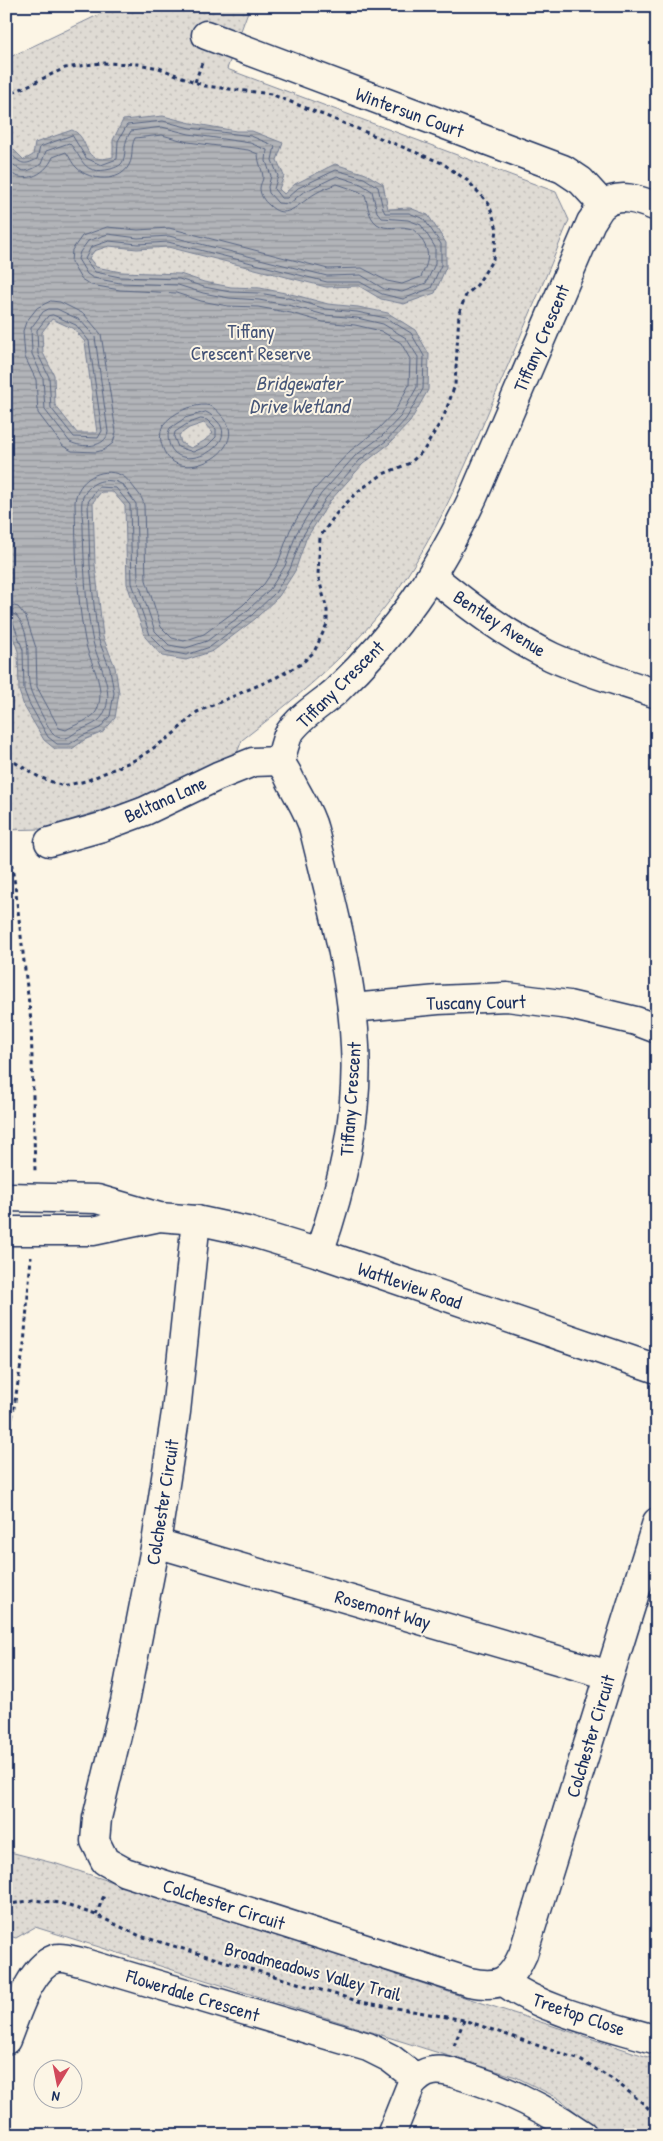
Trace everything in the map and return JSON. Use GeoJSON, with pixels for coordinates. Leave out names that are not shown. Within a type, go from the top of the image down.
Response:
{"type":"FeatureCollection","features":[{"type":"Feature","properties":{"kind":"street","name":"Wintersun Court"},"geometry":{"type":"LineString","coordinates":[[206,36],[563,168],[581,181],[603,205]]}},
{"type":"Feature","properties":{"kind":"street"},"geometry":{"type":"LineString","coordinates":[[603,205],[618,197],[638,199],[657,206]]}},
{"type":"Feature","properties":{"kind":"street","name":"Tiffany Crescent"},"geometry":{"type":"LineString","coordinates":[[319,1254],[346,1162],[352,1119],[355,1048],[352,1008],[345,968],[312,821],[282,761],[286,738],[301,720],[334,693],[372,656],[405,616],[432,576],[453,540],[474,495],[591,222],[603,205]]}},
{"type":"Feature","properties":{"kind":"street","name":"Bentley Avenue"},"geometry":{"type":"LineString","coordinates":[[432,576],[469,607],[510,634],[545,653],[657,694]]}},
{"type":"Feature","properties":{"kind":"street","name":"Beltana Lane"},"geometry":{"type":"LineString","coordinates":[[49,842],[102,827],[145,811],[218,776],[253,762],[282,761]]}},
{"type":"Feature","properties":{"kind":"street","name":"Tuscany Court"},"geometry":{"type":"LineString","coordinates":[[352,1008],[438,1000],[507,997],[569,1005],[636,1021],[657,1029]]}},
{"type":"Feature","properties":{"kind":"street","name":"Wattleview Road"},"geometry":{"type":"LineString","coordinates":[[6,1197],[97,1199],[159,1217],[196,1220],[247,1231],[657,1369]]}},
{"type":"Feature","properties":{"kind":"street","name":"Wattleview Road"},"geometry":{"type":"LineString","coordinates":[[19,1231],[93,1231],[159,1217]]}},
{"type":"Feature","properties":{"kind":"street","name":"Colchester Circuit"},"geometry":{"type":"LineString","coordinates":[[196,1220],[176,1412],[156,1543],[125,1702],[97,1818],[95,1841],[105,1861],[125,1872],[468,1982],[487,1986],[504,1982],[516,1970],[523,1954],[657,1522]]}},
{"type":"Feature","properties":{"kind":"street","name":"Rosemont Way"},"geometry":{"type":"LineString","coordinates":[[156,1543],[609,1675]]}},
{"type":"Feature","properties":{"kind":"street","name":"Flowerdale Crescent"},"geometry":{"type":"LineString","coordinates":[[6,2040],[29,1987],[40,1968],[59,1958],[81,1962],[368,2047],[390,2058],[416,2078]]}},
{"type":"Feature","properties":{"kind":"street","name":"Treetop Close"},"geometry":{"type":"LineString","coordinates":[[504,1982],[520,1994],[540,2003],[657,2040]]}},
{"type":"Feature","properties":{"kind":"street"},"geometry":{"type":"LineString","coordinates":[[391,2135],[406,2093],[416,2078],[434,2070],[483,2082],[542,2108],[583,2135]]}},
{"type":"Feature","properties":{"kind":"path"},"geometry":{"type":"LineString","coordinates":[[6,96],[65,68],[101,63],[138,64],[159,68],[205,86],[271,94],[442,163],[468,181],[489,204],[497,229],[493,260],[477,285],[466,295],[459,313],[455,385],[444,416],[424,450],[410,463],[383,474],[357,492],[336,514],[320,537],[318,575],[327,610],[326,624],[314,652],[301,664],[281,675],[197,712],[171,736],[137,759],[86,781],[63,786],[39,777],[6,757]]}},
{"type":"Feature","properties":{"kind":"path"},"geometry":{"type":"LineString","coordinates":[[6,832],[15,885],[31,1021],[35,1170],[33,1198]]}},
{"type":"Feature","properties":{"kind":"path"},"geometry":{"type":"LineString","coordinates":[[6,1457],[24,1345],[19,1231]]}},
{"type":"Feature","properties":{"kind":"path","name":"Broadmeadows Valley Trail"},"geometry":{"type":"LineString","coordinates":[[6,1905],[34,1900],[60,1903],[96,1915],[140,1936],[343,1997],[361,2002],[464,2020],[580,2060],[614,2080],[657,2117]]}},
{"type":"Feature","properties":{"kind":"green space","name":"Tiffany Crescent Reserve"},"geometry":{"type":"Polygon","coordinates":[[[117,6],[250,6],[227,69],[556,192],[569,220],[449,501],[405,579],[372,623],[320,676],[242,740],[237,753],[163,789],[116,806],[41,829],[6,830],[6,59],[117,6]]]}},
{"type":"Feature","properties":{"kind":"green space"},"geometry":{"type":"Polygon","coordinates":[[[6,1851],[57,1864],[657,2060],[657,2135],[605,2135],[558,2098],[516,2077],[35,1927],[16,1938],[6,1935],[6,1851]]]}},
{"type":"Feature","properties":{"kind":"water","name":"Bridgewater Drive Wetland"},"geometry":{"type":"Polygon","coordinates":[[[163,116],[236,131],[252,131],[283,143],[277,160],[284,176],[279,189],[284,194],[295,184],[335,164],[366,174],[383,184],[388,209],[410,208],[428,215],[446,243],[446,267],[435,293],[404,304],[381,299],[359,286],[326,287],[168,247],[137,249],[109,246],[94,251],[89,258],[96,267],[121,272],[180,274],[204,282],[231,287],[260,288],[328,304],[388,313],[415,330],[429,354],[428,390],[410,422],[389,444],[363,464],[330,501],[306,539],[295,571],[279,596],[255,619],[213,651],[186,660],[162,656],[145,637],[127,584],[125,506],[113,492],[101,492],[93,502],[95,564],[103,637],[115,667],[119,693],[115,718],[103,732],[84,740],[72,749],[55,749],[44,740],[24,706],[19,691],[18,651],[6,618],[6,149],[12,148],[24,160],[33,155],[35,143],[72,130],[82,139],[90,155],[102,159],[113,157],[113,140],[123,120],[163,116]],[[52,319],[42,332],[43,353],[54,375],[55,405],[77,433],[97,433],[85,342],[74,329],[52,319]],[[204,423],[189,428],[179,435],[181,443],[191,448],[204,441],[213,433],[204,423]]]}}]}
